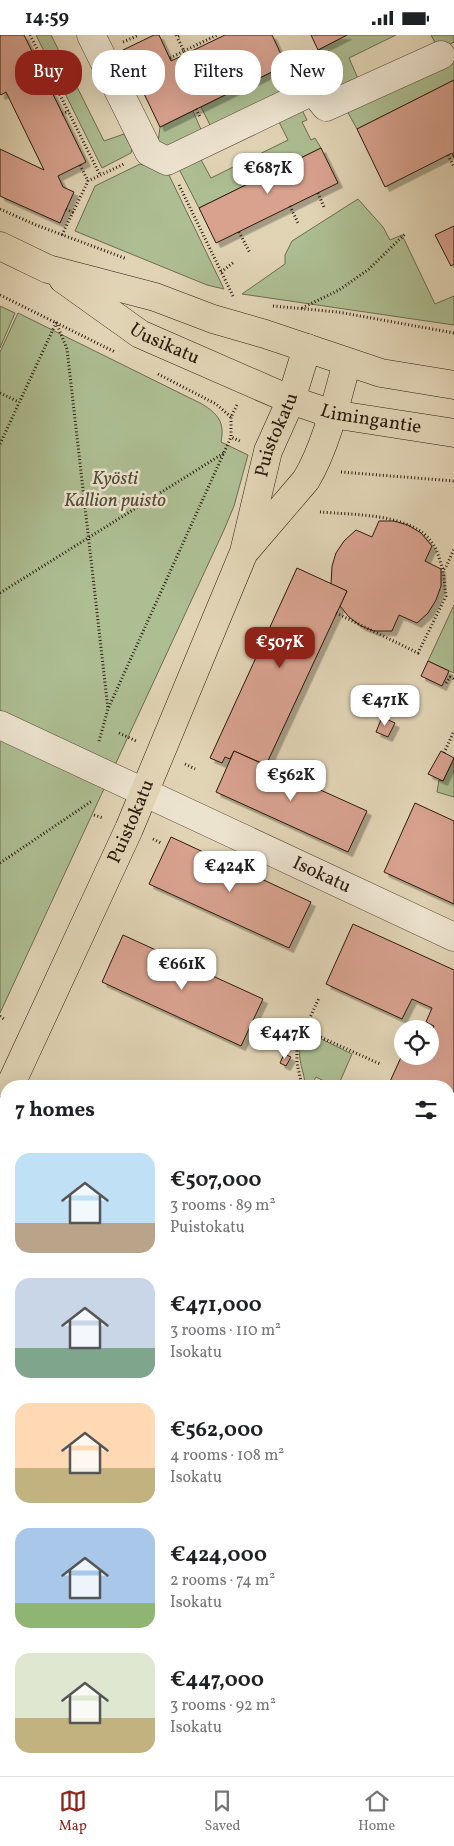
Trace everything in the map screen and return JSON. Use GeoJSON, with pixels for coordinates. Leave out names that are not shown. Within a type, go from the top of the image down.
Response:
{"type":"FeatureCollection","features":[{"type":"Feature","properties":{"kind":"main road","name":"Uusikatu"},"geometry":{"type":"LineString","coordinates":[[0,246],[48,269],[140,333],[291,401]]}},
{"type":"Feature","properties":{"kind":"main road","name":"Uusikatu"},"geometry":{"type":"LineString","coordinates":[[48,269],[155,297],[213,319],[307,348]]}},
{"type":"Feature","properties":{"kind":"main road"},"geometry":{"type":"LineString","coordinates":[[307,348],[381,373],[454,385]]}},
{"type":"Feature","properties":{"kind":"main road","name":"Puistokatu"},"geometry":{"type":"LineString","coordinates":[[13,1080],[129,829],[244,552],[268,451],[291,401],[307,348]]}},
{"type":"Feature","properties":{"kind":"main road","name":"Puistokatu"},"geometry":{"type":"LineString","coordinates":[[244,552],[306,480],[313,469],[347,362]]}},
{"type":"Feature","properties":{"kind":"main road","name":"Limingantie"},"geometry":{"type":"LineString","coordinates":[[291,401],[332,414],[454,433]]}},
{"type":"Feature","properties":{"kind":"street"},"geometry":{"type":"LineString","coordinates":[[91,35],[158,156],[313,91],[326,107],[441,55]]}},
{"type":"Feature","properties":{"kind":"street","name":"Isokatu"},"geometry":{"type":"LineString","coordinates":[[0,725],[454,937]]}},
{"type":"Feature","properties":{"kind":"path"},"geometry":{"type":"LineString","coordinates":[[30,35],[38,50]]}},
{"type":"Feature","properties":{"kind":"path"},"geometry":{"type":"LineString","coordinates":[[178,36],[184,50]]}},
{"type":"Feature","properties":{"kind":"path"},"geometry":{"type":"LineString","coordinates":[[186,50],[219,36]]}},
{"type":"Feature","properties":{"kind":"path"},"geometry":{"type":"LineString","coordinates":[[170,58],[175,56]]}},
{"type":"Feature","properties":{"kind":"path"},"geometry":{"type":"LineString","coordinates":[[60,95],[100,175]]}},
{"type":"Feature","properties":{"kind":"path"},"geometry":{"type":"LineString","coordinates":[[62,115],[69,111]]}},
{"type":"Feature","properties":{"kind":"path"},"geometry":{"type":"LineString","coordinates":[[448,155],[454,167]]}},
{"type":"Feature","properties":{"kind":"path"},"geometry":{"type":"LineString","coordinates":[[62,235],[88,181],[100,175],[158,156],[221,271],[234,299]]}},
{"type":"Feature","properties":{"kind":"path"},"geometry":{"type":"LineString","coordinates":[[80,165],[88,181]]}},
{"type":"Feature","properties":{"kind":"path"},"geometry":{"type":"LineString","coordinates":[[318,193],[324,207]]}},
{"type":"Feature","properties":{"kind":"path"},"geometry":{"type":"LineString","coordinates":[[290,206],[298,223]]}},
{"type":"Feature","properties":{"kind":"path"},"geometry":{"type":"LineString","coordinates":[[66,209],[74,213]]}},
{"type":"Feature","properties":{"kind":"path"},"geometry":{"type":"LineString","coordinates":[[239,231],[250,253]]}},
{"type":"Feature","properties":{"kind":"path"},"geometry":{"type":"LineString","coordinates":[[301,309],[339,289],[369,269],[405,234]]}},
{"type":"Feature","properties":{"kind":"path"},"geometry":{"type":"LineString","coordinates":[[221,271],[234,262]]}},
{"type":"Feature","properties":{"kind":"path"},"geometry":{"type":"LineString","coordinates":[[0,295],[56,322],[67,349],[108,709]]}},
{"type":"Feature","properties":{"kind":"path"},"geometry":{"type":"LineString","coordinates":[[275,306],[338,312],[454,333]]}},
{"type":"Feature","properties":{"kind":"path"},"geometry":{"type":"LineString","coordinates":[[0,444],[56,322]]}},
{"type":"Feature","properties":{"kind":"path"},"geometry":{"type":"LineString","coordinates":[[0,393],[19,402]]}},
{"type":"Feature","properties":{"kind":"path"},"geometry":{"type":"LineString","coordinates":[[101,734],[108,709],[231,437]]}},
{"type":"Feature","properties":{"kind":"path"},"geometry":{"type":"LineString","coordinates":[[0,593],[224,453]]}},
{"type":"Feature","properties":{"kind":"path"},"geometry":{"type":"LineString","coordinates":[[320,512],[394,520],[409,524],[421,531],[433,545],[443,570],[446,596],[418,653],[336,613]]}},
{"type":"Feature","properties":{"kind":"path"},"geometry":{"type":"LineString","coordinates":[[443,570],[454,549]]}},
{"type":"Feature","properties":{"kind":"path"},"geometry":{"type":"LineString","coordinates":[[446,683],[450,677],[454,679]]}},
{"type":"Feature","properties":{"kind":"path"},"geometry":{"type":"LineString","coordinates":[[444,753],[454,731]]}},
{"type":"Feature","properties":{"kind":"path"},"geometry":{"type":"LineString","coordinates":[[0,863],[92,801]]}},
{"type":"Feature","properties":{"kind":"path"},"geometry":{"type":"LineString","coordinates":[[301,1080],[296,1056],[297,1046],[319,998]]}},
{"type":"Feature","properties":{"kind":"path"},"geometry":{"type":"LineString","coordinates":[[0,1016],[4,1019]]}},
{"type":"Feature","properties":{"kind":"path"},"geometry":{"type":"LineString","coordinates":[[305,1030],[380,1064]]}},
{"type":"Feature","properties":{"kind":"green space"},"geometry":{"type":"Polygon","coordinates":[[[36,35],[51,35],[58,50],[43,50],[36,35]]]}},
{"type":"Feature","properties":{"kind":"green space"},"geometry":{"type":"Polygon","coordinates":[[[347,35],[396,35],[349,58],[359,81],[343,89],[343,50],[318,50],[347,35]]]}},
{"type":"Feature","properties":{"kind":"green space"},"geometry":{"type":"Polygon","coordinates":[[[431,35],[454,35],[454,42],[439,50],[431,35]]]}},
{"type":"Feature","properties":{"kind":"green space"},"geometry":{"type":"Polygon","coordinates":[[[454,57],[454,80],[357,129],[347,111],[454,57]]]}},
{"type":"Feature","properties":{"kind":"green space"},"geometry":{"type":"Polygon","coordinates":[[[271,72],[271,95],[277,95],[211,127],[201,107],[225,95],[261,95],[261,77],[271,72]]]}},
{"type":"Feature","properties":{"kind":"green space"},"geometry":{"type":"Polygon","coordinates":[[[66,95],[81,95],[104,141],[124,134],[132,149],[131,153],[102,168],[66,95]]]}},
{"type":"Feature","properties":{"kind":"green space"},"geometry":{"type":"Polygon","coordinates":[[[301,108],[307,120],[302,122],[311,140],[315,138],[321,148],[199,208],[179,169],[200,158],[211,178],[288,140],[278,120],[301,108]]]}},
{"type":"Feature","properties":{"kind":"green space"},"geometry":{"type":"Polygon","coordinates":[[[193,111],[202,132],[169,148],[158,142],[160,127],[193,111]]]}},
{"type":"Feature","properties":{"kind":"green space"},"geometry":{"type":"Polygon","coordinates":[[[140,164],[168,173],[224,289],[207,285],[75,231],[95,186],[140,164]]]}},
{"type":"Feature","properties":{"kind":"green space"},"geometry":{"type":"Polygon","coordinates":[[[358,199],[383,227],[390,240],[402,235],[435,304],[454,296],[454,325],[242,294],[285,264],[285,255],[292,241],[358,199]]]}},
{"type":"Feature","properties":{"kind":"green space"},"geometry":{"type":"Polygon","coordinates":[[[0,306],[15,313],[0,348],[0,306]]]}},
{"type":"Feature","properties":{"kind":"green space","name":"Kyösti Kallion puisto"},"geometry":{"type":"Polygon","coordinates":[[[18,313],[202,404],[219,419],[222,429],[221,442],[248,455],[234,506],[224,530],[0,1013],[0,352],[18,313]]]}},
{"type":"Feature","properties":{"kind":"green space"},"geometry":{"type":"Polygon","coordinates":[[[454,605],[454,673],[428,661],[454,605]]]}},
{"type":"Feature","properties":{"kind":"green space"},"geometry":{"type":"Polygon","coordinates":[[[454,759],[454,797],[437,792],[439,780],[443,781],[454,759]]]}},
{"type":"Feature","properties":{"kind":"green space"},"geometry":{"type":"Polygon","coordinates":[[[311,1034],[352,1054],[341,1080],[322,1080],[316,1077],[314,1080],[304,1080],[300,1059],[300,1049],[303,1050],[311,1034]]]}},
{"type":"Feature","properties":{"kind":"building"},"geometry":{"type":"Polygon","coordinates":[[[0,35],[24,35],[31,50],[15,50],[15,95],[53,95],[86,162],[58,176],[63,187],[74,192],[60,223],[0,196],[0,149],[44,170],[6,92],[0,94],[0,35]]]}},
{"type":"Feature","properties":{"kind":"building"},"geometry":{"type":"Polygon","coordinates":[[[154,35],[159,35],[171,61],[175,59],[175,95],[225,95],[160,127],[145,95],[165,95],[165,50],[123,50],[154,35]]]}},
{"type":"Feature","properties":{"kind":"building"},"geometry":{"type":"Polygon","coordinates":[[[225,35],[272,35],[279,50],[271,50],[271,72],[261,77],[261,50],[194,50],[225,35]]]}},
{"type":"Feature","properties":{"kind":"building"},"geometry":{"type":"Polygon","coordinates":[[[311,35],[347,35],[318,50],[311,35]]]}},
{"type":"Feature","properties":{"kind":"building"},"geometry":{"type":"Polygon","coordinates":[[[454,80],[454,158],[452,153],[385,187],[357,129],[454,80]]]}},
{"type":"Feature","properties":{"kind":"building"},"geometry":{"type":"Polygon","coordinates":[[[321,148],[338,183],[216,243],[199,208],[321,148]]]}},
{"type":"Feature","properties":{"kind":"building"},"geometry":{"type":"Polygon","coordinates":[[[454,226],[454,264],[451,266],[435,235],[454,226]]]}},
{"type":"Feature","properties":{"kind":"building"},"geometry":{"type":"Polygon","coordinates":[[[379,521],[394,521],[408,525],[421,533],[432,546],[425,561],[441,569],[441,586],[436,600],[428,613],[417,623],[399,615],[392,631],[374,631],[361,626],[349,617],[340,606],[347,591],[331,584],[332,566],[336,553],[344,541],[356,530],[372,537],[379,521]]]}},
{"type":"Feature","properties":{"kind":"building"},"geometry":{"type":"Polygon","coordinates":[[[297,568],[347,591],[266,765],[234,751],[230,759],[225,757],[222,763],[210,758],[297,568]]]}},
{"type":"Feature","properties":{"kind":"building"},"geometry":{"type":"Polygon","coordinates":[[[428,661],[449,671],[442,686],[421,676],[428,661]]]}},
{"type":"Feature","properties":{"kind":"building"},"geometry":{"type":"Polygon","coordinates":[[[382,717],[395,723],[388,737],[376,732],[382,717]]]}},
{"type":"Feature","properties":{"kind":"building"},"geometry":{"type":"Polygon","coordinates":[[[234,751],[367,811],[348,852],[216,792],[234,751]]]}},
{"type":"Feature","properties":{"kind":"building"},"geometry":{"type":"Polygon","coordinates":[[[441,751],[454,758],[443,781],[428,774],[441,751]]]}},
{"type":"Feature","properties":{"kind":"building"},"geometry":{"type":"Polygon","coordinates":[[[415,803],[454,821],[454,904],[384,872],[415,803]]]}},
{"type":"Feature","properties":{"kind":"building"},"geometry":{"type":"Polygon","coordinates":[[[171,837],[311,902],[289,948],[149,884],[171,837]]]}},
{"type":"Feature","properties":{"kind":"building"},"geometry":{"type":"Polygon","coordinates":[[[353,924],[454,970],[454,1080],[391,1080],[397,1065],[439,1065],[439,1020],[427,1020],[432,1008],[412,999],[402,1019],[326,984],[353,924]]]}},
{"type":"Feature","properties":{"kind":"building"},"geometry":{"type":"Polygon","coordinates":[[[123,935],[263,999],[241,1046],[102,982],[123,935]]]}},
{"type":"Feature","properties":{"kind":"building"},"geometry":{"type":"Polygon","coordinates":[[[291,1022],[303,1028],[294,1047],[282,1042],[291,1022]]]}},
{"type":"Feature","properties":{"kind":"building"},"geometry":{"type":"Polygon","coordinates":[[[284,1054],[291,1057],[286,1066],[280,1063],[284,1054]]]}}]}
